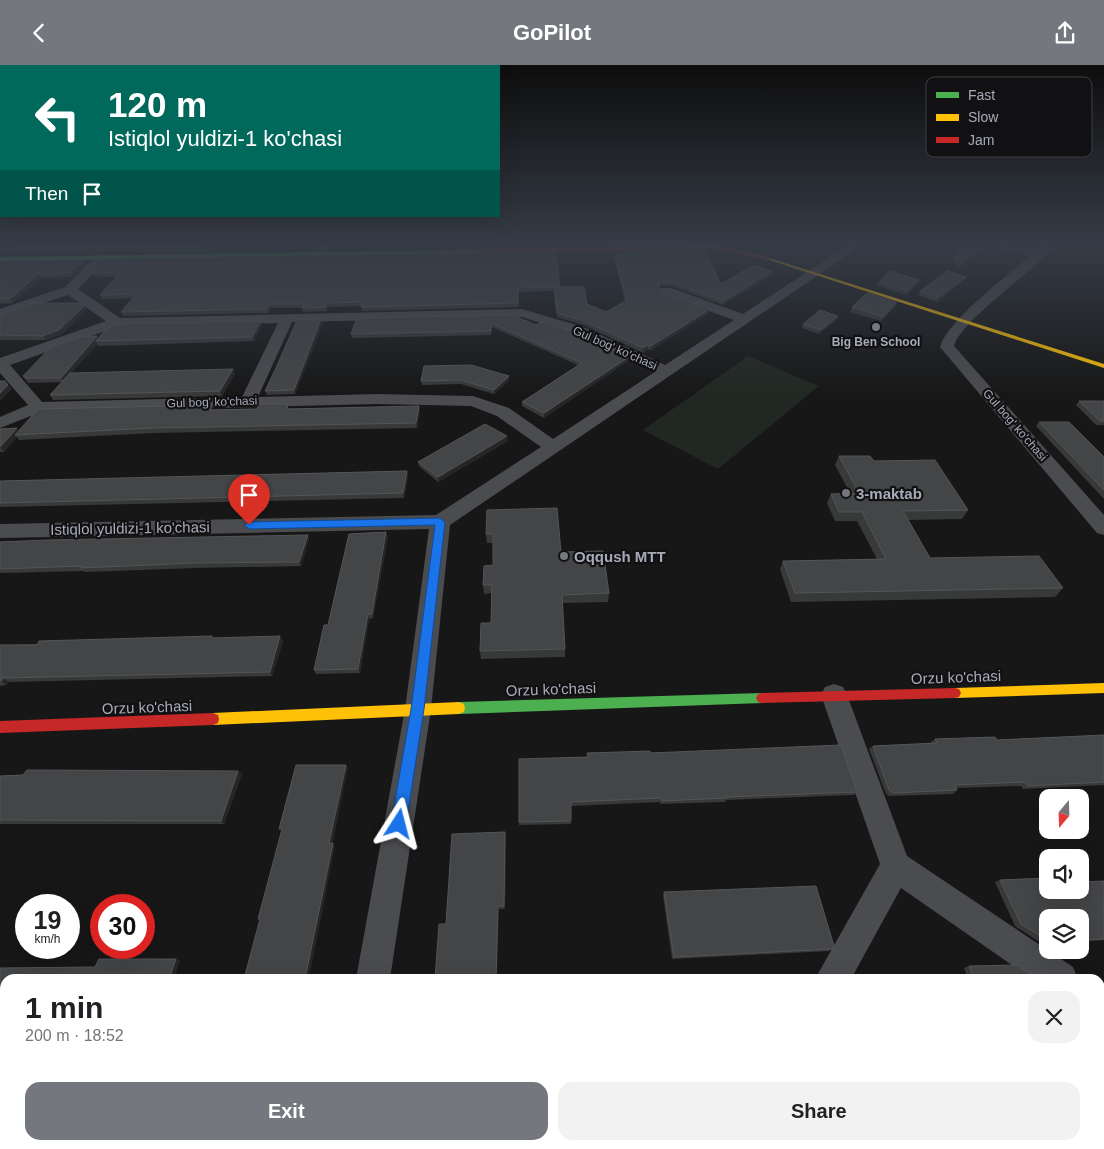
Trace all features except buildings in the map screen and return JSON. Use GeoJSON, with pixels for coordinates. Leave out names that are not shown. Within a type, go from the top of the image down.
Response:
{"type":"FeatureCollection","features":[{"type":"Feature","properties":{"kind":"street"},"geometry":{"type":"LineString","coordinates":[[0,313],[56,295]]}},
{"type":"Feature","properties":{"kind":"street"},"geometry":{"type":"LineString","coordinates":[[77,295],[117,323]]}},
{"type":"Feature","properties":{"kind":"street"},"geometry":{"type":"LineString","coordinates":[[676,295],[744,319]]}},
{"type":"Feature","properties":{"kind":"street","name":"Gul bog' ko'chasi"},"geometry":{"type":"LineString","coordinates":[[440,522],[782,295]]}},
{"type":"Feature","properties":{"kind":"street"},"geometry":{"type":"LineString","coordinates":[[880,295],[1104,366]]}},
{"type":"Feature","properties":{"kind":"street"},"geometry":{"type":"LineString","coordinates":[[965,321],[994,295]]}},
{"type":"Feature","properties":{"kind":"street","name":"Gul bog' ko'chasi"},"geometry":{"type":"LineString","coordinates":[[0,363],[117,323],[522,313],[544,317],[577,330],[666,371]]}},
{"type":"Feature","properties":{"kind":"street"},"geometry":{"type":"LineString","coordinates":[[248,401],[287,319]]}},
{"type":"Feature","properties":{"kind":"street","name":"Gul bog' ko'chasi"},"geometry":{"type":"LineString","coordinates":[[965,321],[949,339],[947,347],[1104,528]]}},
{"type":"Feature","properties":{"kind":"street"},"geometry":{"type":"LineString","coordinates":[[0,363],[38,407],[0,423]]}},
{"type":"Feature","properties":{"kind":"street","name":"Gul bog' ko'chasi"},"geometry":{"type":"LineString","coordinates":[[38,407],[377,399],[473,401],[503,412],[553,447]]}},
{"type":"Feature","properties":{"kind":"street"},"geometry":{"type":"LineString","coordinates":[[374,974],[418,709],[440,522]]}},
{"type":"Feature","properties":{"kind":"street","name":"Istiqlol yuldizi-1 ko'chasi"},"geometry":{"type":"LineString","coordinates":[[0,531],[440,522]]}},
{"type":"Feature","properties":{"kind":"street","name":"Orzu ko'chasi"},"geometry":{"type":"LineString","coordinates":[[0,727],[338,715],[418,709],[1104,688]]}},
{"type":"Feature","properties":{"kind":"street"},"geometry":{"type":"LineString","coordinates":[[834,695],[896,866],[1054,974]]}},
{"type":"Feature","properties":{"kind":"street"},"geometry":{"type":"LineString","coordinates":[[835,974],[896,866]]}},
{"type":"Feature","properties":{"kind":"shaded area"},"geometry":{"type":"Polygon","coordinates":[[[748,356],[819,386],[718,469],[643,430],[748,356]]]}},
{"type":"Feature","properties":{"kind":"traffic: fast"},"geometry":{"type":"LineString","coordinates":[[459,708],[762,698]]}},
{"type":"Feature","properties":{"kind":"traffic: slow"},"geometry":{"type":"LineString","coordinates":[[882,295],[1104,366]]}},
{"type":"Feature","properties":{"kind":"traffic: slow"},"geometry":{"type":"LineString","coordinates":[[955,693],[1104,688]]}},
{"type":"Feature","properties":{"kind":"traffic: slow"},"geometry":{"type":"LineString","coordinates":[[213,719],[459,708]]}},
{"type":"Feature","properties":{"kind":"traffic: jam"},"geometry":{"type":"LineString","coordinates":[[762,698],[955,693]]}},
{"type":"Feature","properties":{"kind":"traffic: jam"},"geometry":{"type":"LineString","coordinates":[[0,727],[213,719]]}},
{"type":"Feature","properties":{"kind":"place","name":"Big Ben School"},"geometry":{"type":"Point","coordinates":[876,327]}},
{"type":"Feature","properties":{"kind":"place","name":"3-maktab"},"geometry":{"type":"Point","coordinates":[846,493]}},
{"type":"Feature","properties":{"kind":"place","name":"Oqqush MTT"},"geometry":{"type":"Point","coordinates":[564,556]}},
{"type":"Feature","properties":{"kind":"route"},"geometry":{"type":"LineString","coordinates":[[249,525],[440,522],[418,709],[399,824]]}}]}
